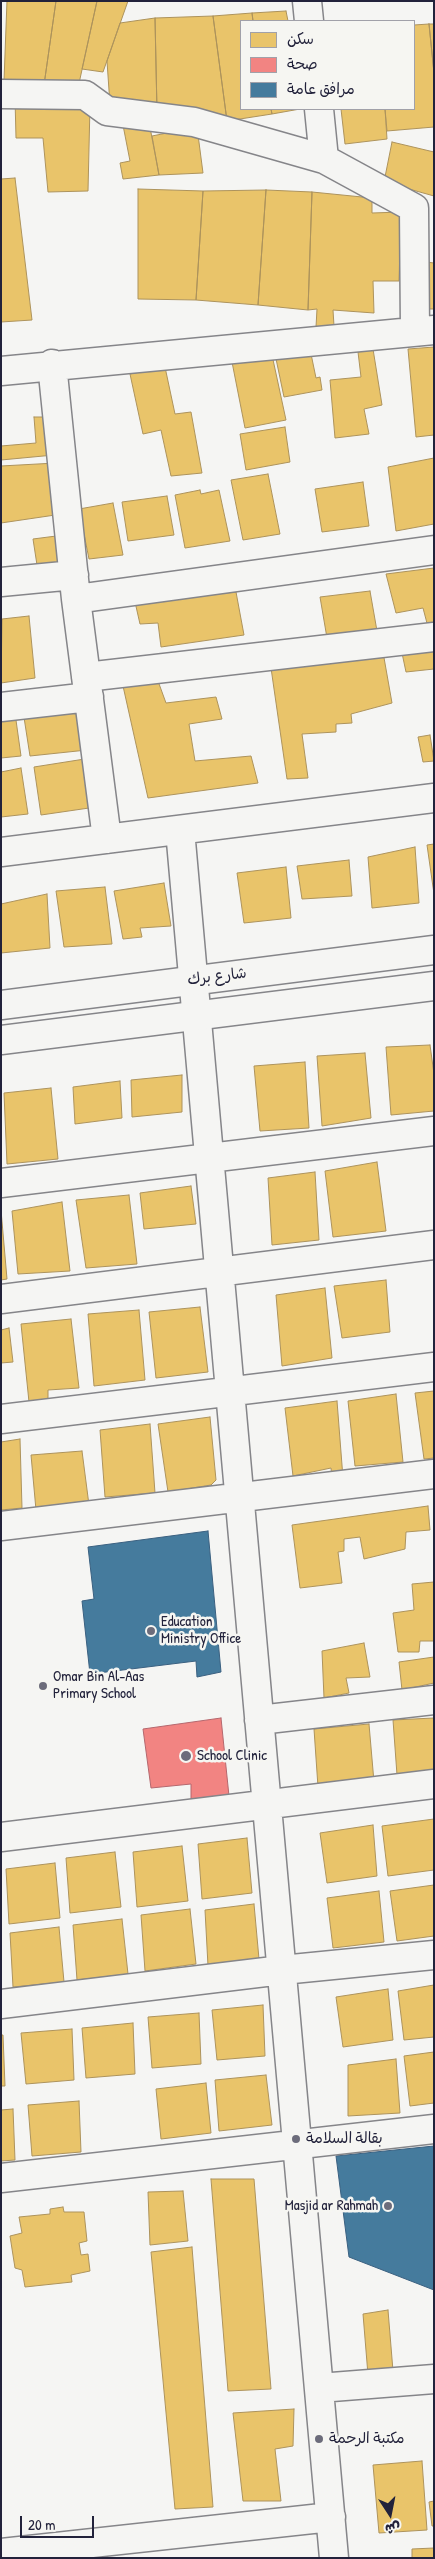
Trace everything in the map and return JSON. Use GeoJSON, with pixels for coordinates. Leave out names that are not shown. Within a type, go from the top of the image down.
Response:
{"type":"FeatureCollection","features":[{"type":"Feature","properties":{"kind":"street"},"geometry":{"type":"LineString","coordinates":[[307,1],[309,20]]}},
{"type":"Feature","properties":{"kind":"street"},"geometry":{"type":"LineString","coordinates":[[1,94],[86,95],[107,111],[194,122],[324,159],[414,208],[424,331],[52,364],[1,371]]}},
{"type":"Feature","properties":{"kind":"street"},"geometry":{"type":"LineString","coordinates":[[319,110],[324,159]]}},
{"type":"Feature","properties":{"kind":"street"},"geometry":{"type":"LineString","coordinates":[[52,364],[75,587],[107,839]]}},
{"type":"Feature","properties":{"kind":"street"},"geometry":{"type":"LineString","coordinates":[[1,582],[75,587],[434,550]]}},
{"type":"Feature","properties":{"kind":"street"},"geometry":{"type":"LineString","coordinates":[[1,707],[88,687],[434,637]]}},
{"type":"Feature","properties":{"kind":"street"},"geometry":{"type":"LineString","coordinates":[[1,852],[434,798]]}},
{"type":"Feature","properties":{"kind":"street"},"geometry":{"type":"LineString","coordinates":[[180,830],[334,2558]]}},
{"type":"Feature","properties":{"kind":"street","name":"شارع برك"},"geometry":{"type":"LineString","coordinates":[[1,1005],[434,950]]}},
{"type":"Feature","properties":{"kind":"street"},"geometry":{"type":"LineString","coordinates":[[1,1040],[434,986]]}},
{"type":"Feature","properties":{"kind":"street"},"geometry":{"type":"LineString","coordinates":[[1,1183],[434,1131]]}},
{"type":"Feature","properties":{"kind":"street"},"geometry":{"type":"LineString","coordinates":[[1,1299],[434,1245]]}},
{"type":"Feature","properties":{"kind":"street"},"geometry":{"type":"LineString","coordinates":[[1,1419],[434,1367]]}},
{"type":"Feature","properties":{"kind":"street"},"geometry":{"type":"LineString","coordinates":[[1,1526],[239,1499],[434,1474]]}},
{"type":"Feature","properties":{"kind":"street"},"geometry":{"type":"LineString","coordinates":[[259,1720],[434,1700]]}},
{"type":"Feature","properties":{"kind":"street"},"geometry":{"type":"LineString","coordinates":[[1,1838],[434,1784]]}},
{"type":"Feature","properties":{"kind":"street"},"geometry":{"type":"LineString","coordinates":[[1,2004],[282,1970],[434,1955]]}},
{"type":"Feature","properties":{"kind":"street"},"geometry":{"type":"LineString","coordinates":[[1,2178],[434,2129]]}},
{"type":"Feature","properties":{"kind":"street"},"geometry":{"type":"LineString","coordinates":[[319,2388],[434,2379]]}},
{"type":"Feature","properties":{"kind":"street"},"geometry":{"type":"LineString","coordinates":[[1,2553],[331,2517]]}},
{"type":"Feature","properties":{"kind":"building: سكن"},"geometry":{"type":"Polygon","coordinates":[[[7,1],[56,1],[44,85],[4,81],[7,1]]]}},
{"type":"Feature","properties":{"kind":"building: سكن"},"geometry":{"type":"Polygon","coordinates":[[[56,1],[97,1],[78,88],[44,85],[56,1]]]}},
{"type":"Feature","properties":{"kind":"building: سكن"},"geometry":{"type":"Polygon","coordinates":[[[97,1],[128,1],[103,72],[82,69],[97,1]]]}},
{"type":"Feature","properties":{"kind":"building: سكن"},"geometry":{"type":"Polygon","coordinates":[[[286,11],[288,20],[253,20],[252,13],[286,11]]]}},
{"type":"Feature","properties":{"kind":"building: سكن"},"geometry":{"type":"Polygon","coordinates":[[[252,13],[253,20],[240,20],[240,110],[271,110],[272,114],[227,121],[213,16],[252,13]]]}},
{"type":"Feature","properties":{"kind":"building: سكن"},"geometry":{"type":"Polygon","coordinates":[[[213,16],[227,121],[157,112],[155,18],[213,16]]]}},
{"type":"Feature","properties":{"kind":"building: سكن"},"geometry":{"type":"Polygon","coordinates":[[[155,18],[157,112],[110,105],[107,61],[120,23],[155,18]]]}},
{"type":"Feature","properties":{"kind":"building: سكن"},"geometry":{"type":"Polygon","coordinates":[[[429,24],[434,73],[434,127],[387,131],[385,110],[415,110],[415,25],[429,24]]]}},
{"type":"Feature","properties":{"kind":"building: سكن"},"geometry":{"type":"Polygon","coordinates":[[[429,24],[434,24],[434,73],[429,24]]]}},
{"type":"Feature","properties":{"kind":"building: سكن"},"geometry":{"type":"Polygon","coordinates":[[[15,98],[90,105],[88,191],[48,192],[43,138],[16,138],[15,98]]]}},
{"type":"Feature","properties":{"kind":"building: سكن"},"geometry":{"type":"Polygon","coordinates":[[[271,110],[294,110],[272,114],[271,110]]]}},
{"type":"Feature","properties":{"kind":"building: سكن"},"geometry":{"type":"Polygon","coordinates":[[[341,110],[385,110],[387,139],[345,144],[341,110]]]}},
{"type":"Feature","properties":{"kind":"building: سكن"},"geometry":{"type":"Polygon","coordinates":[[[122,120],[149,122],[159,175],[123,179],[120,163],[130,161],[122,120]]]}},
{"type":"Feature","properties":{"kind":"building: سكن"},"geometry":{"type":"Polygon","coordinates":[[[197,127],[203,173],[159,175],[152,136],[197,127]]]}},
{"type":"Feature","properties":{"kind":"building: سكن"},"geometry":{"type":"Polygon","coordinates":[[[392,142],[434,152],[434,196],[384,182],[392,142]]]}},
{"type":"Feature","properties":{"kind":"building: سكن"},"geometry":{"type":"Polygon","coordinates":[[[15,178],[32,320],[1,322],[1,179],[15,178]]]}},
{"type":"Feature","properties":{"kind":"building: سكن"},"geometry":{"type":"Polygon","coordinates":[[[138,189],[203,191],[196,300],[138,299],[138,189]]]}},
{"type":"Feature","properties":{"kind":"building: سكن"},"geometry":{"type":"Polygon","coordinates":[[[266,190],[258,305],[196,300],[203,191],[266,190]]]}},
{"type":"Feature","properties":{"kind":"building: سكن"},"geometry":{"type":"Polygon","coordinates":[[[266,190],[312,192],[308,310],[258,305],[266,190]]]}},
{"type":"Feature","properties":{"kind":"building: سكن"},"geometry":{"type":"Polygon","coordinates":[[[312,192],[372,198],[372,213],[401,212],[399,281],[373,281],[374,313],[333,310],[334,326],[316,327],[317,309],[308,310],[312,192]]]}},
{"type":"Feature","properties":{"kind":"building: سكن"},"geometry":{"type":"Polygon","coordinates":[[[426,262],[434,263],[434,309],[424,309],[426,262]]]}},
{"type":"Feature","properties":{"kind":"building: سكن"},"geometry":{"type":"Polygon","coordinates":[[[434,347],[434,435],[416,437],[408,349],[434,347]]]}},
{"type":"Feature","properties":{"kind":"building: سكن"},"geometry":{"type":"Polygon","coordinates":[[[310,349],[316,378],[320,377],[322,390],[284,397],[275,354],[310,349]]]}},
{"type":"Feature","properties":{"kind":"building: سكن"},"geometry":{"type":"Polygon","coordinates":[[[373,349],[382,405],[364,409],[369,434],[335,438],[330,380],[361,377],[358,352],[373,349]]]}},
{"type":"Feature","properties":{"kind":"building: سكن"},"geometry":{"type":"Polygon","coordinates":[[[272,355],[286,420],[245,428],[232,362],[272,355]]]}},
{"type":"Feature","properties":{"kind":"building: سكن"},"geometry":{"type":"Polygon","coordinates":[[[165,367],[175,414],[191,412],[202,473],[171,476],[161,430],[143,434],[130,374],[165,367]]]}},
{"type":"Feature","properties":{"kind":"building: سكن"},"geometry":{"type":"Polygon","coordinates":[[[34,417],[52,417],[54,455],[1,460],[1,446],[36,443],[34,417]]]}},
{"type":"Feature","properties":{"kind":"building: سكن"},"geometry":{"type":"Polygon","coordinates":[[[285,427],[290,462],[246,470],[240,434],[285,427]]]}},
{"type":"Feature","properties":{"kind":"building: سكن"},"geometry":{"type":"Polygon","coordinates":[[[434,458],[434,524],[396,531],[388,467],[434,458]]]}},
{"type":"Feature","properties":{"kind":"building: سكن"},"geometry":{"type":"Polygon","coordinates":[[[56,463],[62,514],[1,523],[1,466],[56,463]]]}},
{"type":"Feature","properties":{"kind":"building: سكن"},"geometry":{"type":"Polygon","coordinates":[[[268,474],[280,534],[243,540],[231,480],[268,474]]]}},
{"type":"Feature","properties":{"kind":"building: سكن"},"geometry":{"type":"Polygon","coordinates":[[[363,482],[369,526],[322,532],[315,489],[363,482]]]}},
{"type":"Feature","properties":{"kind":"building: سكن"},"geometry":{"type":"Polygon","coordinates":[[[200,490],[201,494],[219,490],[230,541],[185,548],[175,495],[200,490]]]}},
{"type":"Feature","properties":{"kind":"building: سكن"},"geometry":{"type":"Polygon","coordinates":[[[167,496],[174,535],[128,541],[122,502],[167,496]]]}},
{"type":"Feature","properties":{"kind":"building: سكن"},"geometry":{"type":"Polygon","coordinates":[[[113,503],[123,555],[89,559],[79,509],[113,503]]]}},
{"type":"Feature","properties":{"kind":"building: سكن"},"geometry":{"type":"Polygon","coordinates":[[[64,535],[66,563],[37,565],[33,539],[64,535]]]}},
{"type":"Feature","properties":{"kind":"building: سكن"},"geometry":{"type":"Polygon","coordinates":[[[434,568],[434,626],[428,627],[423,608],[396,613],[386,574],[434,568]]]}},
{"type":"Feature","properties":{"kind":"building: سكن"},"geometry":{"type":"Polygon","coordinates":[[[370,591],[377,631],[327,638],[320,597],[370,591]]]}},
{"type":"Feature","properties":{"kind":"building: سكن"},"geometry":{"type":"Polygon","coordinates":[[[236,592],[244,635],[161,647],[158,623],[140,624],[135,602],[236,592]]]}},
{"type":"Feature","properties":{"kind":"building: سكن"},"geometry":{"type":"Polygon","coordinates":[[[29,616],[35,678],[1,683],[2,619],[29,616]]]}},
{"type":"Feature","properties":{"kind":"building: سكن"},"geometry":{"type":"Polygon","coordinates":[[[434,648],[434,669],[406,672],[402,653],[434,648]]]}},
{"type":"Feature","properties":{"kind":"building: سكن"},"geometry":{"type":"Polygon","coordinates":[[[383,652],[392,703],[351,714],[352,723],[336,724],[336,732],[302,734],[308,778],[287,779],[271,668],[383,652]]]}},
{"type":"Feature","properties":{"kind":"building: سكن"},"geometry":{"type":"Polygon","coordinates":[[[158,681],[166,703],[216,697],[222,719],[189,724],[195,761],[251,756],[258,783],[148,798],[123,686],[158,681]]]}},
{"type":"Feature","properties":{"kind":"building: سكن"},"geometry":{"type":"Polygon","coordinates":[[[81,706],[87,750],[30,756],[23,711],[81,706]]]}},
{"type":"Feature","properties":{"kind":"building: سكن"},"geometry":{"type":"Polygon","coordinates":[[[15,713],[21,756],[1,758],[1,716],[15,713]]]}},
{"type":"Feature","properties":{"kind":"building: سكن"},"geometry":{"type":"Polygon","coordinates":[[[430,735],[434,761],[423,762],[418,737],[430,735]]]}},
{"type":"Feature","properties":{"kind":"building: سكن"},"geometry":{"type":"Polygon","coordinates":[[[91,758],[96,807],[41,815],[34,767],[91,758]]]}},
{"type":"Feature","properties":{"kind":"building: سكن"},"geometry":{"type":"Polygon","coordinates":[[[21,768],[28,814],[1,817],[1,772],[21,768]]]}},
{"type":"Feature","properties":{"kind":"building: سكن"},"geometry":{"type":"Polygon","coordinates":[[[434,844],[434,894],[427,845],[434,844]]]}},
{"type":"Feature","properties":{"kind":"building: سكن"},"geometry":{"type":"Polygon","coordinates":[[[415,847],[419,903],[372,908],[368,857],[415,847]]]}},
{"type":"Feature","properties":{"kind":"building: سكن"},"geometry":{"type":"Polygon","coordinates":[[[349,860],[352,896],[302,899],[297,866],[349,860]]]}},
{"type":"Feature","properties":{"kind":"building: سكن"},"geometry":{"type":"Polygon","coordinates":[[[286,867],[291,918],[244,923],[237,873],[286,867]]]}},
{"type":"Feature","properties":{"kind":"building: سكن"},"geometry":{"type":"Polygon","coordinates":[[[164,883],[171,926],[140,928],[142,937],[123,939],[114,891],[164,883]]]}},
{"type":"Feature","properties":{"kind":"building: سكن"},"geometry":{"type":"Polygon","coordinates":[[[105,887],[112,944],[64,947],[56,891],[105,887]]]}},
{"type":"Feature","properties":{"kind":"building: سكن"},"geometry":{"type":"Polygon","coordinates":[[[47,894],[50,948],[1,953],[1,904],[47,894]]]}},
{"type":"Feature","properties":{"kind":"building: سكن"},"geometry":{"type":"Polygon","coordinates":[[[430,1045],[434,1074],[434,1111],[391,1115],[386,1047],[430,1045]]]}},
{"type":"Feature","properties":{"kind":"building: سكن"},"geometry":{"type":"Polygon","coordinates":[[[365,1053],[371,1118],[322,1126],[317,1056],[365,1053]]]}},
{"type":"Feature","properties":{"kind":"building: سكن"},"geometry":{"type":"Polygon","coordinates":[[[305,1062],[309,1128],[260,1131],[254,1066],[305,1062]]]}},
{"type":"Feature","properties":{"kind":"building: سكن"},"geometry":{"type":"Polygon","coordinates":[[[182,1075],[182,1112],[132,1117],[131,1080],[182,1075]]]}},
{"type":"Feature","properties":{"kind":"building: سكن"},"geometry":{"type":"Polygon","coordinates":[[[120,1081],[122,1118],[75,1124],[73,1087],[120,1081]]]}},
{"type":"Feature","properties":{"kind":"building: سكن"},"geometry":{"type":"Polygon","coordinates":[[[51,1088],[58,1159],[7,1164],[4,1093],[51,1088]]]}},
{"type":"Feature","properties":{"kind":"building: سكن"},"geometry":{"type":"Polygon","coordinates":[[[377,1162],[386,1231],[333,1237],[325,1171],[377,1162]]]}},
{"type":"Feature","properties":{"kind":"building: سكن"},"geometry":{"type":"Polygon","coordinates":[[[315,1172],[319,1240],[272,1245],[268,1178],[315,1172]]]}},
{"type":"Feature","properties":{"kind":"building: سكن"},"geometry":{"type":"Polygon","coordinates":[[[191,1186],[196,1224],[144,1229],[140,1193],[191,1186]]]}},
{"type":"Feature","properties":{"kind":"building: سكن"},"geometry":{"type":"Polygon","coordinates":[[[129,1195],[137,1264],[86,1268],[76,1200],[129,1195]]]}},
{"type":"Feature","properties":{"kind":"building: سكن"},"geometry":{"type":"Polygon","coordinates":[[[62,1202],[70,1271],[18,1274],[12,1211],[62,1202]]]}},
{"type":"Feature","properties":{"kind":"building: سكن"},"geometry":{"type":"Polygon","coordinates":[[[1,1210],[7,1279],[1,1280],[1,1210]]]}},
{"type":"Feature","properties":{"kind":"building: سكن"},"geometry":{"type":"Polygon","coordinates":[[[386,1280],[390,1332],[342,1338],[334,1286],[386,1280]]]}},
{"type":"Feature","properties":{"kind":"building: سكن"},"geometry":{"type":"Polygon","coordinates":[[[325,1288],[332,1358],[282,1366],[276,1295],[325,1288]]]}},
{"type":"Feature","properties":{"kind":"building: سكن"},"geometry":{"type":"Polygon","coordinates":[[[200,1307],[208,1372],[156,1378],[149,1312],[200,1307]]]}},
{"type":"Feature","properties":{"kind":"building: سكن"},"geometry":{"type":"Polygon","coordinates":[[[139,1310],[145,1380],[94,1386],[88,1314],[139,1310]]]}},
{"type":"Feature","properties":{"kind":"building: سكن"},"geometry":{"type":"Polygon","coordinates":[[[71,1319],[79,1388],[48,1390],[48,1401],[29,1402],[21,1324],[71,1319]]]}},
{"type":"Feature","properties":{"kind":"building: سكن"},"geometry":{"type":"Polygon","coordinates":[[[9,1328],[13,1362],[1,1363],[1,1330],[9,1328]]]}},
{"type":"Feature","properties":{"kind":"building: سكن"},"geometry":{"type":"Polygon","coordinates":[[[434,1391],[434,1458],[424,1459],[415,1393],[434,1391]]]}},
{"type":"Feature","properties":{"kind":"building: سكن"},"geometry":{"type":"Polygon","coordinates":[[[396,1394],[403,1462],[355,1466],[348,1401],[396,1394]]]}},
{"type":"Feature","properties":{"kind":"building: سكن"},"geometry":{"type":"Polygon","coordinates":[[[337,1401],[343,1478],[332,1479],[331,1468],[293,1476],[285,1408],[337,1401]]]}},
{"type":"Feature","properties":{"kind":"building: سكن"},"geometry":{"type":"Polygon","coordinates":[[[210,1417],[216,1480],[211,1485],[168,1492],[158,1424],[210,1417]]]}},
{"type":"Feature","properties":{"kind":"building: سكن"},"geometry":{"type":"Polygon","coordinates":[[[150,1424],[155,1493],[105,1497],[100,1430],[150,1424]]]}},
{"type":"Feature","properties":{"kind":"building: سكن"},"geometry":{"type":"Polygon","coordinates":[[[20,1439],[22,1508],[1,1510],[1,1442],[20,1439]]]}},
{"type":"Feature","properties":{"kind":"building: سكن"},"geometry":{"type":"Polygon","coordinates":[[[82,1451],[89,1505],[36,1510],[31,1455],[82,1451]]]}},
{"type":"Feature","properties":{"kind":"building: سكن"},"geometry":{"type":"Polygon","coordinates":[[[428,1506],[430,1530],[406,1532],[405,1549],[364,1559],[360,1537],[344,1539],[344,1551],[338,1552],[342,1583],[300,1588],[292,1525],[428,1506]]]}},
{"type":"Feature","properties":{"kind":"building: سكن"},"geometry":{"type":"Polygon","coordinates":[[[434,1582],[434,1641],[420,1641],[419,1652],[398,1652],[393,1613],[414,1610],[412,1584],[434,1582]]]}},
{"type":"Feature","properties":{"kind":"building: سكن"},"geometry":{"type":"Polygon","coordinates":[[[364,1643],[370,1677],[346,1678],[349,1693],[324,1698],[322,1651],[364,1643]]]}},
{"type":"Feature","properties":{"kind":"building: سكن"},"geometry":{"type":"Polygon","coordinates":[[[434,1657],[434,1683],[402,1690],[399,1662],[434,1657]]]}},
{"type":"Feature","properties":{"kind":"building: سكن"},"geometry":{"type":"Polygon","coordinates":[[[434,1718],[434,1773],[397,1775],[393,1720],[434,1718]]]}},
{"type":"Feature","properties":{"kind":"building: سكن"},"geometry":{"type":"Polygon","coordinates":[[[369,1724],[374,1782],[318,1787],[314,1729],[369,1724]]]}},
{"type":"Feature","properties":{"kind":"building: سكن"},"geometry":{"type":"Polygon","coordinates":[[[434,1819],[434,1870],[388,1876],[382,1826],[434,1819]]]}},
{"type":"Feature","properties":{"kind":"building: سكن"},"geometry":{"type":"Polygon","coordinates":[[[373,1825],[377,1876],[327,1883],[320,1833],[373,1825]]]}},
{"type":"Feature","properties":{"kind":"building: سكن"},"geometry":{"type":"Polygon","coordinates":[[[247,1838],[252,1893],[202,1899],[198,1844],[247,1838]]]}},
{"type":"Feature","properties":{"kind":"building: سكن"},"geometry":{"type":"Polygon","coordinates":[[[182,1846],[188,1901],[137,1907],[133,1852],[182,1846]]]}},
{"type":"Feature","properties":{"kind":"building: سكن"},"geometry":{"type":"Polygon","coordinates":[[[115,1852],[121,1907],[70,1913],[66,1858],[115,1852]]]}},
{"type":"Feature","properties":{"kind":"building: سكن"},"geometry":{"type":"Polygon","coordinates":[[[55,1863],[60,1918],[9,1924],[6,1869],[55,1863]]]}},
{"type":"Feature","properties":{"kind":"building: سكن"},"geometry":{"type":"Polygon","coordinates":[[[434,1885],[434,1936],[397,1941],[390,1891],[434,1885]]]}},
{"type":"Feature","properties":{"kind":"building: سكن"},"geometry":{"type":"Polygon","coordinates":[[[379,1891],[384,1942],[333,1948],[327,1898],[379,1891]]]}},
{"type":"Feature","properties":{"kind":"building: سكن"},"geometry":{"type":"Polygon","coordinates":[[[254,1904],[259,1959],[208,1966],[205,1910],[254,1904]]]}},
{"type":"Feature","properties":{"kind":"building: سكن"},"geometry":{"type":"Polygon","coordinates":[[[190,1909],[196,1964],[145,1971],[141,1915],[190,1909]]]}},
{"type":"Feature","properties":{"kind":"building: سكن"},"geometry":{"type":"Polygon","coordinates":[[[122,1919],[128,1974],[77,1980],[73,1925],[122,1919]]]}},
{"type":"Feature","properties":{"kind":"building: سكن"},"geometry":{"type":"Polygon","coordinates":[[[59,1927],[64,1982],[13,1987],[10,1933],[59,1927]]]}},
{"type":"Feature","properties":{"kind":"building: سكن"},"geometry":{"type":"Polygon","coordinates":[[[434,1985],[434,2037],[404,2040],[398,1991],[434,1985]]]}},
{"type":"Feature","properties":{"kind":"building: سكن"},"geometry":{"type":"Polygon","coordinates":[[[388,1989],[393,2040],[343,2047],[336,1997],[388,1989]]]}},
{"type":"Feature","properties":{"kind":"building: سكن"},"geometry":{"type":"Polygon","coordinates":[[[263,2005],[265,2056],[217,2060],[212,2010],[263,2005]]]}},
{"type":"Feature","properties":{"kind":"building: سكن"},"geometry":{"type":"Polygon","coordinates":[[[199,2013],[201,2064],[152,2068],[148,2017],[199,2013]]]}},
{"type":"Feature","properties":{"kind":"building: سكن"},"geometry":{"type":"Polygon","coordinates":[[[133,2023],[135,2074],[86,2078],[82,2028],[133,2023]]]}},
{"type":"Feature","properties":{"kind":"building: سكن"},"geometry":{"type":"Polygon","coordinates":[[[72,2029],[74,2080],[26,2084],[21,2033],[72,2029]]]}},
{"type":"Feature","properties":{"kind":"building: سكن"},"geometry":{"type":"Polygon","coordinates":[[[1,2035],[3,2035],[5,2086],[1,2086],[1,2035]]]}},
{"type":"Feature","properties":{"kind":"building: سكن"},"geometry":{"type":"Polygon","coordinates":[[[434,2052],[434,2103],[410,2106],[404,2056],[434,2052]]]}},
{"type":"Feature","properties":{"kind":"building: سكن"},"geometry":{"type":"Polygon","coordinates":[[[396,2059],[400,2113],[348,2116],[348,2065],[396,2059]]]}},
{"type":"Feature","properties":{"kind":"building: سكن"},"geometry":{"type":"Polygon","coordinates":[[[266,2075],[272,2125],[219,2131],[215,2080],[266,2075]]]}},
{"type":"Feature","properties":{"kind":"building: سكن"},"geometry":{"type":"Polygon","coordinates":[[[206,2083],[211,2133],[161,2139],[156,2089],[206,2083]]]}},
{"type":"Feature","properties":{"kind":"building: سكن"},"geometry":{"type":"Polygon","coordinates":[[[79,2101],[81,2152],[32,2156],[28,2105],[79,2101]]]}},
{"type":"Feature","properties":{"kind":"building: سكن"},"geometry":{"type":"Polygon","coordinates":[[[13,2109],[15,2160],[1,2161],[1,2110],[13,2109]]]}},
{"type":"Feature","properties":{"kind":"building: سكن"},"geometry":{"type":"Polygon","coordinates":[[[211,2179],[254,2179],[271,2389],[228,2391],[211,2179]]]}},
{"type":"Feature","properties":{"kind":"building: سكن"},"geometry":{"type":"Polygon","coordinates":[[[183,2191],[188,2241],[150,2245],[148,2192],[183,2191]]]}},
{"type":"Feature","properties":{"kind":"building: سكن"},"geometry":{"type":"Polygon","coordinates":[[[63,2207],[64,2212],[84,2212],[87,2241],[79,2243],[81,2255],[88,2254],[90,2271],[71,2275],[72,2282],[25,2287],[22,2270],[15,2268],[10,2236],[22,2233],[19,2217],[50,2214],[50,2209],[63,2207]]]}},
{"type":"Feature","properties":{"kind":"building: سكن"},"geometry":{"type":"Polygon","coordinates":[[[192,2247],[213,2507],[175,2509],[151,2252],[192,2247]]]}},
{"type":"Feature","properties":{"kind":"building: سكن"},"geometry":{"type":"Polygon","coordinates":[[[388,2310],[393,2371],[368,2375],[363,2314],[388,2310]]]}},
{"type":"Feature","properties":{"kind":"building: سكن"},"geometry":{"type":"Polygon","coordinates":[[[294,2409],[293,2446],[275,2449],[281,2501],[243,2501],[233,2413],[294,2409]]]}},
{"type":"Feature","properties":{"kind":"building: سكن"},"geometry":{"type":"Polygon","coordinates":[[[422,2461],[427,2530],[379,2533],[373,2465],[422,2461]]]}},
{"type":"Feature","properties":{"kind":"building: سكن"},"geometry":{"type":"Polygon","coordinates":[[[434,2501],[434,2526],[432,2526],[429,2502],[434,2501]]]}},
{"type":"Feature","properties":{"kind":"building: سكن"},"geometry":{"type":"Polygon","coordinates":[[[434,2548],[434,2558],[412,2558],[412,2549],[434,2548]]]}},
{"type":"Feature","properties":{"kind":"building: صحة","name":"School Clinic"},"geometry":{"type":"Polygon","coordinates":[[[221,1718],[229,1796],[191,1800],[191,1784],[151,1788],[143,1729],[221,1718]]]}},
{"type":"Feature","properties":{"kind":"building: مرافق عامة","name":"Education Ministry Office"},"geometry":{"type":"Polygon","coordinates":[[[208,1531],[221,1672],[197,1677],[196,1661],[90,1674],[82,1601],[94,1599],[88,1547],[208,1531]]]}},
{"type":"Feature","properties":{"kind":"building: مرافق عامة","name":"Masjid ar Rahmah"},"geometry":{"type":"Polygon","coordinates":[[[434,2146],[434,2290],[349,2257],[336,2156],[434,2146]]]}},
{"type":"Feature","properties":{"kind":"place","name":"Education Ministry Office"},"geometry":{"type":"Point","coordinates":[151,1631]}},
{"type":"Feature","properties":{"kind":"place","name":"Omar Bin Al-Aas Primary School"},"geometry":{"type":"Point","coordinates":[43,1686]}},
{"type":"Feature","properties":{"kind":"place","name":"School Clinic"},"geometry":{"type":"Point","coordinates":[186,1756]}},
{"type":"Feature","properties":{"kind":"place","name":"بقالة السلامة"},"geometry":{"type":"Point","coordinates":[296,2139]}},
{"type":"Feature","properties":{"kind":"place","name":"Masjid ar Rahmah"},"geometry":{"type":"Point","coordinates":[388,2206]}},
{"type":"Feature","properties":{"kind":"place","name":"مكتبة الرحمة"},"geometry":{"type":"Point","coordinates":[319,2439]}}]}
